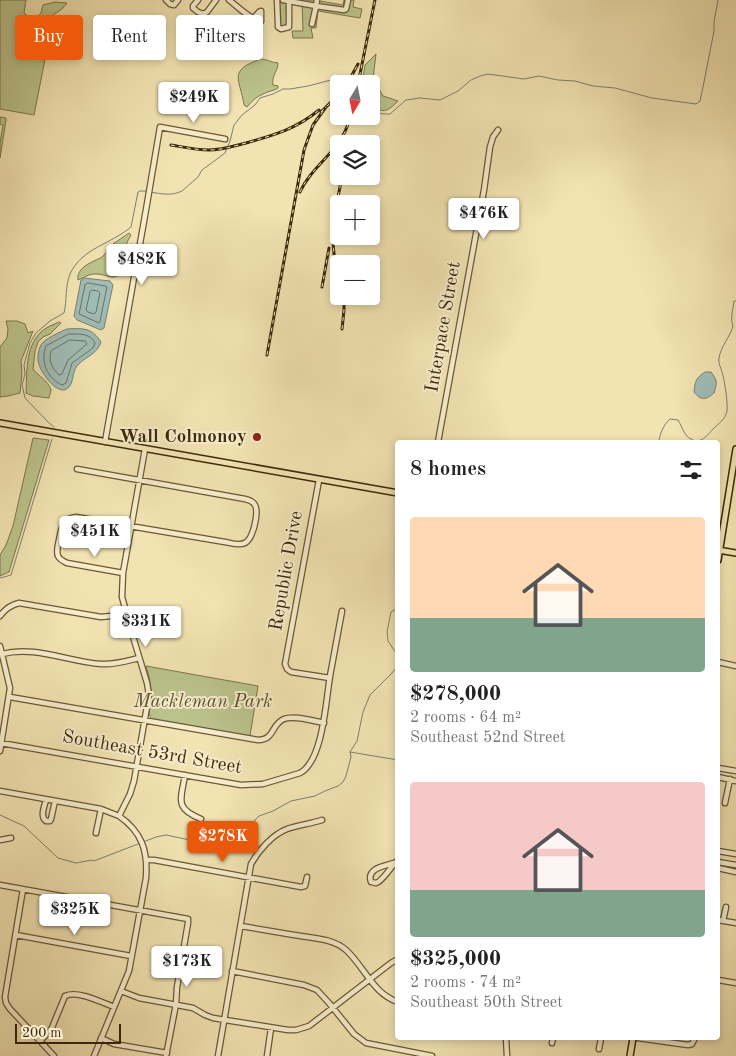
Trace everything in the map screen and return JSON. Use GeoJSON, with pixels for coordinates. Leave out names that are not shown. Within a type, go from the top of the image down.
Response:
{"type":"FeatureCollection","features":[{"type":"Feature","properties":{"kind":"main road"},"geometry":{"type":"LineString","coordinates":[[0,423],[395,493]]}},
{"type":"Feature","properties":{"kind":"main road"},"geometry":{"type":"LineString","coordinates":[[720,539],[736,449]]}},
{"type":"Feature","properties":{"kind":"main road"},"geometry":{"type":"LineString","coordinates":[[720,550],[736,553]]}},
{"type":"Feature","properties":{"kind":"main road"},"geometry":{"type":"LineString","coordinates":[[630,1056],[633,1040]]}},
{"type":"Feature","properties":{"kind":"street"},"geometry":{"type":"LineString","coordinates":[[166,0],[172,5],[178,0]]}},
{"type":"Feature","properties":{"kind":"street"},"geometry":{"type":"LineString","coordinates":[[198,0],[194,8],[203,14],[216,0]]}},
{"type":"Feature","properties":{"kind":"street"},"geometry":{"type":"LineString","coordinates":[[229,0],[249,15]]}},
{"type":"Feature","properties":{"kind":"street"},"geometry":{"type":"LineString","coordinates":[[277,0],[278,27],[281,29],[289,27],[289,0]]}},
{"type":"Feature","properties":{"kind":"street"},"geometry":{"type":"LineString","coordinates":[[283,0],[316,3],[344,10],[348,0]]}},
{"type":"Feature","properties":{"kind":"street"},"geometry":{"type":"LineString","coordinates":[[312,24],[316,3]]}},
{"type":"Feature","properties":{"kind":"street"},"geometry":{"type":"LineString","coordinates":[[105,442],[160,127],[225,139]]}},
{"type":"Feature","properties":{"kind":"street","name":"Interpace Street"},"geometry":{"type":"LineString","coordinates":[[438,440],[490,147],[493,137],[498,130]]}},
{"type":"Feature","properties":{"kind":"street"},"geometry":{"type":"LineString","coordinates":[[119,816],[130,794],[137,767],[149,695],[122,591],[123,573],[145,449]]}},
{"type":"Feature","properties":{"kind":"street"},"geometry":{"type":"LineString","coordinates":[[77,469],[245,499],[255,505],[256,516],[252,534],[247,542],[243,544],[76,517],[64,523],[61,528],[57,549],[58,556],[63,562],[123,573]]}},
{"type":"Feature","properties":{"kind":"street","name":"Republic Drive"},"geometry":{"type":"LineString","coordinates":[[319,480],[285,664],[291,672],[330,678]]}},
{"type":"Feature","properties":{"kind":"street"},"geometry":{"type":"LineString","coordinates":[[0,616],[9,607],[19,604],[101,616],[111,616],[127,612]]}},
{"type":"Feature","properties":{"kind":"street","name":"Southeast 53rd Street"},"geometry":{"type":"LineString","coordinates":[[1,743],[247,785],[274,782],[300,773],[304,771],[312,760],[324,723],[342,611]]}},
{"type":"Feature","properties":{"kind":"street"},"geometry":{"type":"LineString","coordinates":[[0,646],[10,684],[10,697],[0,751]]}},
{"type":"Feature","properties":{"kind":"street"},"geometry":{"type":"LineString","coordinates":[[2,654],[15,651],[29,652],[103,664],[120,663],[139,658]]}},
{"type":"Feature","properties":{"kind":"street"},"geometry":{"type":"LineString","coordinates":[[720,662],[736,666]]}},
{"type":"Feature","properties":{"kind":"street"},"geometry":{"type":"LineString","coordinates":[[10,697],[261,740],[268,738],[276,725],[286,719],[292,718],[324,723]]}},
{"type":"Feature","properties":{"kind":"street"},"geometry":{"type":"LineString","coordinates":[[720,768],[736,771]]}},
{"type":"Feature","properties":{"kind":"street"},"geometry":{"type":"LineString","coordinates":[[185,775],[181,805],[190,814],[201,819]]}},
{"type":"Feature","properties":{"kind":"street"},"geometry":{"type":"LineString","coordinates":[[720,777],[736,780]]}},
{"type":"Feature","properties":{"kind":"street"},"geometry":{"type":"LineString","coordinates":[[725,804],[730,779]]}},
{"type":"Feature","properties":{"kind":"street"},"geometry":{"type":"LineString","coordinates":[[0,791],[112,812],[133,827],[143,844],[147,860],[146,878],[129,971],[94,1056]]}},
{"type":"Feature","properties":{"kind":"street"},"geometry":{"type":"LineString","coordinates":[[46,800],[43,817],[46,821],[50,821],[55,801]]}},
{"type":"Feature","properties":{"kind":"street"},"geometry":{"type":"LineString","coordinates":[[96,832],[101,809]]}},
{"type":"Feature","properties":{"kind":"street"},"geometry":{"type":"LineString","coordinates":[[218,1056],[251,864],[274,837],[288,829],[322,820]]}},
{"type":"Feature","properties":{"kind":"street"},"geometry":{"type":"LineString","coordinates":[[0,840],[11,838]]}},
{"type":"Feature","properties":{"kind":"street"},"geometry":{"type":"LineString","coordinates":[[720,851],[736,854]]}},
{"type":"Feature","properties":{"kind":"street"},"geometry":{"type":"LineString","coordinates":[[147,860],[301,887],[305,886],[308,877]]}},
{"type":"Feature","properties":{"kind":"street"},"geometry":{"type":"LineString","coordinates":[[395,861],[374,870],[370,875],[371,882],[376,883],[379,881],[395,862]]}},
{"type":"Feature","properties":{"kind":"street"},"geometry":{"type":"LineString","coordinates":[[720,862],[736,865],[735,872],[720,868]]}},
{"type":"Feature","properties":{"kind":"street"},"geometry":{"type":"LineString","coordinates":[[0,885],[184,917],[188,920],[167,1055],[114,1044],[101,1038]]}},
{"type":"Feature","properties":{"kind":"street"},"geometry":{"type":"LineString","coordinates":[[24,889],[5,1001],[54,1056]]}},
{"type":"Feature","properties":{"kind":"street"},"geometry":{"type":"LineString","coordinates":[[726,907],[720,920],[736,923]]}},
{"type":"Feature","properties":{"kind":"street"},"geometry":{"type":"LineString","coordinates":[[240,926],[324,940],[340,945],[385,996],[395,1001]]}},
{"type":"Feature","properties":{"kind":"street"},"geometry":{"type":"LineString","coordinates":[[16,935],[131,956]]}},
{"type":"Feature","properties":{"kind":"street"},"geometry":{"type":"LineString","coordinates":[[121,991],[137,998],[194,1008],[208,1016],[224,1020],[288,1030],[302,1029],[309,1026],[395,961]]}},
{"type":"Feature","properties":{"kind":"street"},"geometry":{"type":"LineString","coordinates":[[232,971],[304,984],[317,990],[354,1034],[366,1043],[432,1056]]}},
{"type":"Feature","properties":{"kind":"street"},"geometry":{"type":"LineString","coordinates":[[720,980],[736,983]]}},
{"type":"Feature","properties":{"kind":"street"},"geometry":{"type":"LineString","coordinates":[[40,1041],[51,1030],[66,994],[91,998],[114,1007]]}},
{"type":"Feature","properties":{"kind":"street"},"geometry":{"type":"LineString","coordinates":[[266,1056],[271,1028]]}},
{"type":"Feature","properties":{"kind":"street"},"geometry":{"type":"LineString","coordinates":[[506,1040],[507,1056]]}},
{"type":"Feature","properties":{"kind":"street"},"geometry":{"type":"LineString","coordinates":[[599,1049],[601,1040]]}},
{"type":"Feature","properties":{"kind":"street"},"geometry":{"type":"LineString","coordinates":[[650,1040],[688,1046],[694,1040]]}},
{"type":"Feature","properties":{"kind":"green space"},"geometry":{"type":"Polygon","coordinates":[[[0,0],[26,0],[24,13],[26,15],[15,15],[15,60],[45,60],[34,115],[0,109],[0,0]]]}},
{"type":"Feature","properties":{"kind":"green space"},"geometry":{"type":"Polygon","coordinates":[[[278,0],[286,0],[287,27],[279,27],[278,0]]]}},
{"type":"Feature","properties":{"kind":"green space"},"geometry":{"type":"Polygon","coordinates":[[[302,0],[343,5],[344,0],[354,0],[353,7],[362,9],[360,18],[318,11],[316,28],[311,28],[313,38],[293,38],[292,31],[303,31],[302,0]]]}},
{"type":"Feature","properties":{"kind":"green space"},"geometry":{"type":"Polygon","coordinates":[[[55,2],[67,3],[53,15],[39,15],[43,5],[55,2]]]}},
{"type":"Feature","properties":{"kind":"green space"},"geometry":{"type":"Polygon","coordinates":[[[376,54],[373,75],[363,75],[365,65],[376,54]]]}},
{"type":"Feature","properties":{"kind":"green space"},"geometry":{"type":"Polygon","coordinates":[[[263,60],[278,63],[273,85],[278,86],[278,88],[258,96],[247,107],[244,105],[238,76],[243,67],[263,60]]]}},
{"type":"Feature","properties":{"kind":"green space"},"geometry":{"type":"Polygon","coordinates":[[[380,91],[383,96],[398,101],[388,110],[381,110],[380,91]]]}},
{"type":"Feature","properties":{"kind":"green space"},"geometry":{"type":"Polygon","coordinates":[[[0,117],[6,118],[6,120],[0,158],[3,125],[0,124],[0,117]]]}},
{"type":"Feature","properties":{"kind":"green space"},"geometry":{"type":"Polygon","coordinates":[[[129,233],[131,235],[120,259],[125,263],[125,267],[118,276],[111,277],[92,274],[78,280],[78,275],[82,268],[102,257],[113,244],[129,233]]]}},
{"type":"Feature","properties":{"kind":"green space"},"geometry":{"type":"Polygon","coordinates":[[[6,321],[17,321],[25,324],[28,333],[33,331],[21,361],[20,393],[0,397],[0,347],[7,338],[8,329],[6,321]]]}},
{"type":"Feature","properties":{"kind":"green space"},"geometry":{"type":"Polygon","coordinates":[[[59,322],[61,323],[50,334],[38,342],[35,351],[33,369],[49,386],[51,390],[49,398],[33,396],[26,393],[29,353],[36,338],[43,330],[59,322]]]}},
{"type":"Feature","properties":{"kind":"green space"},"geometry":{"type":"Polygon","coordinates":[[[33,438],[49,440],[9,572],[0,576],[0,555],[13,526],[33,438]]]}},
{"type":"Feature","properties":{"kind":"green space","name":"Mackleman Park"},"geometry":{"type":"Polygon","coordinates":[[[146,666],[258,686],[250,736],[151,719],[149,713],[151,688],[146,666]]]}},
{"type":"Feature","properties":{"kind":"water"},"geometry":{"type":"Polygon","coordinates":[[[84,278],[110,281],[113,285],[104,328],[101,330],[77,320],[74,316],[81,280],[84,278]]]}},
{"type":"Feature","properties":{"kind":"water"},"geometry":{"type":"Polygon","coordinates":[[[67,329],[91,331],[101,342],[97,350],[77,366],[70,386],[64,390],[55,387],[46,378],[40,368],[38,357],[39,349],[45,340],[67,329]]]}},
{"type":"Feature","properties":{"kind":"water"},"geometry":{"type":"Polygon","coordinates":[[[705,372],[711,372],[716,380],[716,384],[714,393],[708,397],[701,398],[694,392],[695,385],[696,380],[705,372]]]}},
{"type":"Feature","properties":{"kind":"waterway"},"geometry":{"type":"LineString","coordinates":[[380,113],[390,114],[406,100],[420,98],[440,100],[458,91],[471,80],[488,74],[524,79],[539,76],[575,81],[593,86],[615,88],[652,98],[696,104],[700,101],[714,31],[718,0]]}},
{"type":"Feature","properties":{"kind":"waterway"},"geometry":{"type":"LineString","coordinates":[[150,192],[171,194],[182,191],[198,177],[202,170],[225,153],[234,125],[260,98],[283,89],[308,86],[330,80]]}},
{"type":"Feature","properties":{"kind":"waterway"},"geometry":{"type":"LineString","coordinates":[[54,427],[25,398],[22,385],[25,374],[24,365],[30,343],[36,333],[50,321],[64,313],[68,279],[75,265],[89,252],[131,227],[138,192],[147,191]]}},
{"type":"Feature","properties":{"kind":"waterway"},"geometry":{"type":"LineString","coordinates":[[701,440],[722,421],[727,411],[727,399],[719,358],[733,326],[732,314],[734,301],[736,301]]}},
{"type":"Feature","properties":{"kind":"waterway"},"geometry":{"type":"LineString","coordinates":[[659,440],[662,430],[670,419],[678,420],[683,431],[692,440]]}},
{"type":"Feature","properties":{"kind":"waterway"},"geometry":{"type":"LineString","coordinates":[[0,578],[11,575],[52,439]]}},
{"type":"Feature","properties":{"kind":"waterway"},"geometry":{"type":"LineString","coordinates":[[395,610],[391,612],[387,632],[388,641],[395,652]]}},
{"type":"Feature","properties":{"kind":"waterway"},"geometry":{"type":"LineString","coordinates":[[0,815],[24,826],[58,858],[76,863],[94,861],[156,837],[166,835],[214,845],[220,848],[230,846],[253,826],[259,816],[291,801],[315,796],[343,782],[351,757],[350,752],[357,741],[363,712],[370,695],[395,669]]}},
{"type":"Feature","properties":{"kind":"waterway"},"geometry":{"type":"LineString","coordinates":[[350,752],[395,760]]}},
{"type":"Feature","properties":{"kind":"railway"},"geometry":{"type":"LineString","coordinates":[[360,75],[375,0]]}},
{"type":"Feature","properties":{"kind":"railway"},"geometry":{"type":"LineString","coordinates":[[352,75],[358,64]]}},
{"type":"Feature","properties":{"kind":"railway"},"geometry":{"type":"LineString","coordinates":[[321,112],[330,103]]}},
{"type":"Feature","properties":{"kind":"railway"},"geometry":{"type":"LineString","coordinates":[[267,355],[304,150],[313,125],[326,107]]}},
{"type":"Feature","properties":{"kind":"railway"},"geometry":{"type":"LineString","coordinates":[[171,145],[204,150],[228,148],[284,131],[302,122],[319,110]]}},
{"type":"Feature","properties":{"kind":"railway"},"geometry":{"type":"LineString","coordinates":[[300,192],[308,178],[341,139],[348,125]]}},
{"type":"Feature","properties":{"kind":"railway"},"geometry":{"type":"LineString","coordinates":[[334,255],[333,238],[335,213],[340,185]]}},
{"type":"Feature","properties":{"kind":"railway"},"geometry":{"type":"LineString","coordinates":[[322,287],[329,248]]}},
{"type":"Feature","properties":{"kind":"railway"},"geometry":{"type":"LineString","coordinates":[[342,329],[344,305]]}},
{"type":"Feature","properties":{"kind":"place","name":"Wall Colmonoy"},"geometry":{"type":"Point","coordinates":[257,437]}}]}
